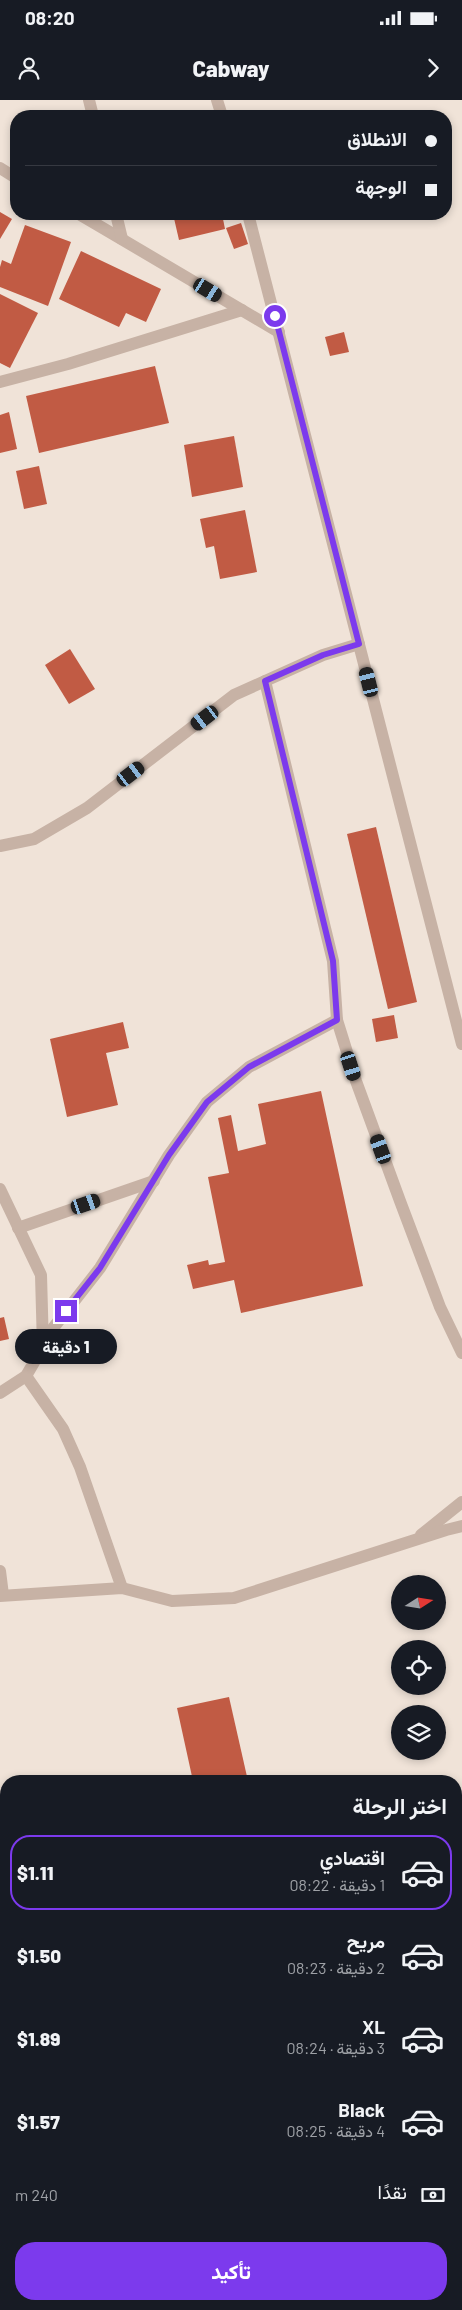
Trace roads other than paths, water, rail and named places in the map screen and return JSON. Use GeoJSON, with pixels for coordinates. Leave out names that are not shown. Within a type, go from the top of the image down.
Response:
{"type":"FeatureCollection","features":[{"type":"Feature","properties":{"kind":"street"},"geometry":{"type":"LineString","coordinates":[[90,220],[279,332]]}},
{"type":"Feature","properties":{"kind":"street"},"geometry":{"type":"LineString","coordinates":[[118,220],[122,238]]}},
{"type":"Feature","properties":{"kind":"street"},"geometry":{"type":"LineString","coordinates":[[250,220],[462,1044]]}},
{"type":"Feature","properties":{"kind":"street"},"geometry":{"type":"LineString","coordinates":[[0,382],[68,364],[242,310]]}},
{"type":"Feature","properties":{"kind":"street"},"geometry":{"type":"LineString","coordinates":[[0,846],[34,839],[88,808],[234,695],[323,655],[359,644]]}},
{"type":"Feature","properties":{"kind":"street"},"geometry":{"type":"LineString","coordinates":[[265,681],[333,961],[337,1020],[356,1081],[400,1201],[440,1307],[462,1353]]}},
{"type":"Feature","properties":{"kind":"street"},"geometry":{"type":"LineString","coordinates":[[43,1341],[100,1268],[154,1181],[207,1102],[249,1067],[337,1020]]}},
{"type":"Feature","properties":{"kind":"street"},"geometry":{"type":"LineString","coordinates":[[18,1228],[154,1181]]}},
{"type":"Feature","properties":{"kind":"street"},"geometry":{"type":"LineString","coordinates":[[0,1189],[41,1275],[44,1347],[26,1376],[0,1393]]}},
{"type":"Feature","properties":{"kind":"street"},"geometry":{"type":"LineString","coordinates":[[26,1376],[63,1429],[80,1467],[122,1588]]}},
{"type":"Feature","properties":{"kind":"street"},"geometry":{"type":"LineString","coordinates":[[414,1540],[462,1502]]}},
{"type":"Feature","properties":{"kind":"street"},"geometry":{"type":"LineString","coordinates":[[0,1571],[2,1596],[122,1588],[172,1601],[234,1598],[462,1526]]}}]}
